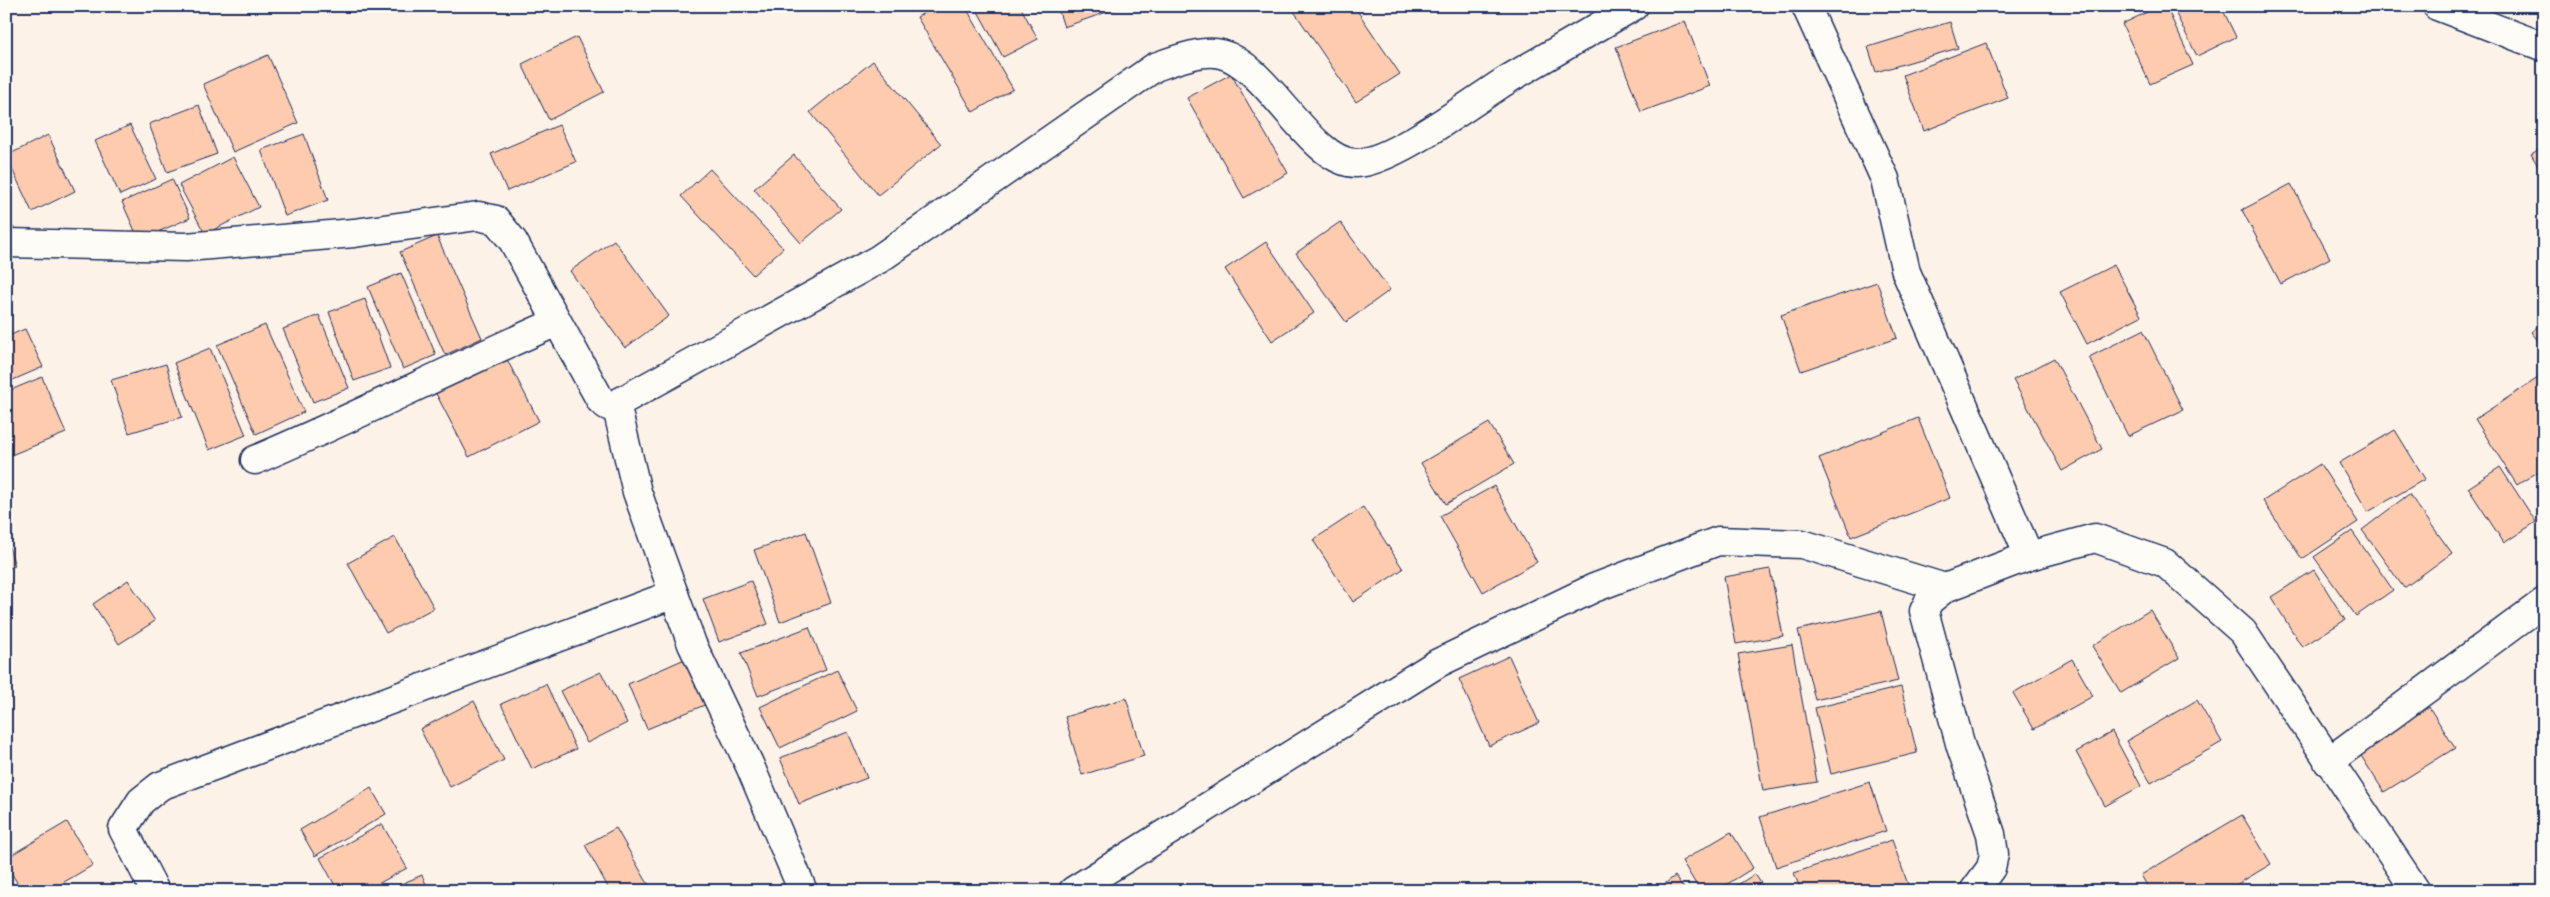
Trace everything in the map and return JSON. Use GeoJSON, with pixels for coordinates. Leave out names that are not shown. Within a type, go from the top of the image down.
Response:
{"type":"FeatureCollection","features":[{"type":"Feature","properties":{"kind":"street"},"geometry":{"type":"LineString","coordinates":[[6,243],[186,247],[354,233],[478,216],[496,220],[513,241],[600,401],[608,406],[616,404],[878,259],[1155,67],[1187,56],[1220,54],[1246,67],[1330,155],[1354,163],[1370,161],[1396,151],[1510,78],[1634,6]]}},
{"type":"Feature","properties":{"kind":"street"},"geometry":{"type":"LineString","coordinates":[[1806,6],[1885,179],[1906,272],[2028,556]]}},
{"type":"Feature","properties":{"kind":"street"},"geometry":{"type":"LineString","coordinates":[[2437,6],[2544,47]]}},
{"type":"Feature","properties":{"kind":"street"},"geometry":{"type":"LineString","coordinates":[[255,460],[334,427],[468,361],[557,322]]}},
{"type":"Feature","properties":{"kind":"street"},"geometry":{"type":"LineString","coordinates":[[616,404],[637,492],[692,644],[750,766],[803,891]]}},
{"type":"Feature","properties":{"kind":"street"},"geometry":{"type":"LineString","coordinates":[[1974,891],[1991,868],[1994,854],[1991,834],[1961,747],[1924,611],[1929,601],[1945,588],[2028,556],[2095,538],[2164,564],[2243,632],[2328,762],[2416,891]]}},
{"type":"Feature","properties":{"kind":"street"},"geometry":{"type":"LineString","coordinates":[[1073,891],[1438,663],[1594,588],[1718,541],[1802,544],[1945,588]]}},
{"type":"Feature","properties":{"kind":"street"},"geometry":{"type":"LineString","coordinates":[[155,891],[123,829],[141,801],[160,786],[674,594]]}},
{"type":"Feature","properties":{"kind":"street"},"geometry":{"type":"LineString","coordinates":[[2328,762],[2544,602]]}},
{"type":"Feature","properties":{"kind":"building"},"geometry":{"type":"Polygon","coordinates":[[[936,6],[965,6],[1013,89],[973,112],[917,17],[936,6]]]}},
{"type":"Feature","properties":{"kind":"building"},"geometry":{"type":"Polygon","coordinates":[[[975,6],[1020,6],[1038,39],[1003,57],[975,6]]]}},
{"type":"Feature","properties":{"kind":"building"},"geometry":{"type":"Polygon","coordinates":[[[1057,6],[1124,6],[1064,27],[1057,6]]]}},
{"type":"Feature","properties":{"kind":"building"},"geometry":{"type":"Polygon","coordinates":[[[1354,6],[1400,74],[1356,102],[1291,7],[1354,6]]]}},
{"type":"Feature","properties":{"kind":"building"},"geometry":{"type":"Polygon","coordinates":[[[2160,6],[2166,6],[2193,65],[2150,84],[2122,24],[2160,6]]]}},
{"type":"Feature","properties":{"kind":"building"},"geometry":{"type":"Polygon","coordinates":[[[2172,6],[2221,6],[2236,37],[2197,56],[2172,6]]]}},
{"type":"Feature","properties":{"kind":"building"},"geometry":{"type":"Polygon","coordinates":[[[1685,21],[1710,86],[1641,112],[1616,47],[1685,21]]]}},
{"type":"Feature","properties":{"kind":"building"},"geometry":{"type":"Polygon","coordinates":[[[1950,22],[1958,48],[1876,72],[1868,47],[1950,22]]]}},
{"type":"Feature","properties":{"kind":"building"},"geometry":{"type":"Polygon","coordinates":[[[577,37],[604,92],[549,120],[522,64],[577,37]]]}},
{"type":"Feature","properties":{"kind":"building"},"geometry":{"type":"Polygon","coordinates":[[[1986,43],[2008,98],[1924,131],[1903,75],[1986,43]]]}},
{"type":"Feature","properties":{"kind":"building"},"geometry":{"type":"Polygon","coordinates":[[[268,55],[298,123],[233,152],[203,84],[268,55]]]}},
{"type":"Feature","properties":{"kind":"building"},"geometry":{"type":"Polygon","coordinates":[[[873,61],[941,144],[878,195],[810,112],[873,61]]]}},
{"type":"Feature","properties":{"kind":"building"},"geometry":{"type":"Polygon","coordinates":[[[1231,74],[1288,173],[1244,198],[1187,98],[1231,74]]]}},
{"type":"Feature","properties":{"kind":"building"},"geometry":{"type":"Polygon","coordinates":[[[199,105],[217,154],[167,172],[149,124],[199,105]]]}},
{"type":"Feature","properties":{"kind":"building"},"geometry":{"type":"Polygon","coordinates":[[[130,125],[156,179],[120,195],[95,141],[130,125]]]}},
{"type":"Feature","properties":{"kind":"building"},"geometry":{"type":"Polygon","coordinates":[[[559,125],[576,162],[507,191],[491,154],[559,125]]]}},
{"type":"Feature","properties":{"kind":"building"},"geometry":{"type":"Polygon","coordinates":[[[304,134],[328,200],[285,216],[261,150],[304,134]]]}},
{"type":"Feature","properties":{"kind":"building"},"geometry":{"type":"Polygon","coordinates":[[[48,135],[75,191],[32,212],[6,156],[48,135]]]}},
{"type":"Feature","properties":{"kind":"building"},"geometry":{"type":"Polygon","coordinates":[[[2544,147],[2544,176],[2531,154],[2544,147]]]}},
{"type":"Feature","properties":{"kind":"building"},"geometry":{"type":"Polygon","coordinates":[[[794,155],[841,209],[801,243],[754,189],[794,155]]]}},
{"type":"Feature","properties":{"kind":"building"},"geometry":{"type":"Polygon","coordinates":[[[233,157],[259,207],[205,234],[179,185],[233,157]]]}},
{"type":"Feature","properties":{"kind":"building"},"geometry":{"type":"Polygon","coordinates":[[[710,169],[783,248],[753,275],[681,196],[710,169]]]}},
{"type":"Feature","properties":{"kind":"building"},"geometry":{"type":"Polygon","coordinates":[[[172,179],[190,218],[139,240],[122,202],[172,179]]]}},
{"type":"Feature","properties":{"kind":"building"},"geometry":{"type":"Polygon","coordinates":[[[2291,184],[2330,258],[2281,284],[2242,210],[2291,184]]]}},
{"type":"Feature","properties":{"kind":"building"},"geometry":{"type":"Polygon","coordinates":[[[1340,222],[1390,290],[1346,322],[1296,253],[1340,222]]]}},
{"type":"Feature","properties":{"kind":"building"},"geometry":{"type":"Polygon","coordinates":[[[437,236],[482,338],[445,355],[400,252],[437,236]]]}},
{"type":"Feature","properties":{"kind":"building"},"geometry":{"type":"Polygon","coordinates":[[[614,240],[669,316],[625,348],[570,271],[614,240]]]}},
{"type":"Feature","properties":{"kind":"building"},"geometry":{"type":"Polygon","coordinates":[[[1266,242],[1314,313],[1272,341],[1225,269],[1266,242]]]}},
{"type":"Feature","properties":{"kind":"building"},"geometry":{"type":"Polygon","coordinates":[[[2114,265],[2141,316],[2087,344],[2060,292],[2114,265]]]}},
{"type":"Feature","properties":{"kind":"building"},"geometry":{"type":"Polygon","coordinates":[[[401,273],[436,355],[403,369],[368,287],[401,273]]]}},
{"type":"Feature","properties":{"kind":"building"},"geometry":{"type":"Polygon","coordinates":[[[1877,282],[1897,338],[1801,371],[1781,315],[1877,282]]]}},
{"type":"Feature","properties":{"kind":"building"},"geometry":{"type":"Polygon","coordinates":[[[365,299],[390,368],[354,381],[329,312],[365,299]]]}},
{"type":"Feature","properties":{"kind":"building"},"geometry":{"type":"Polygon","coordinates":[[[319,315],[349,388],[313,402],[283,329],[319,315]]]}},
{"type":"Feature","properties":{"kind":"building"},"geometry":{"type":"Polygon","coordinates":[[[2544,321],[2544,348],[2531,332],[2544,321]]]}},
{"type":"Feature","properties":{"kind":"building"},"geometry":{"type":"Polygon","coordinates":[[[265,325],[304,412],[256,434],[217,345],[265,325]]]}},
{"type":"Feature","properties":{"kind":"building"},"geometry":{"type":"Polygon","coordinates":[[[25,329],[43,367],[6,383],[6,337],[25,329]]]}},
{"type":"Feature","properties":{"kind":"building"},"geometry":{"type":"Polygon","coordinates":[[[2143,330],[2183,410],[2128,436],[2089,357],[2143,330]]]}},
{"type":"Feature","properties":{"kind":"building"},"geometry":{"type":"Polygon","coordinates":[[[210,348],[246,435],[209,450],[174,363],[210,348]]]}},
{"type":"Feature","properties":{"kind":"building"},"geometry":{"type":"Polygon","coordinates":[[[501,348],[539,421],[469,457],[431,384],[501,348]]]}},
{"type":"Feature","properties":{"kind":"building"},"geometry":{"type":"Polygon","coordinates":[[[2054,358],[2102,449],[2062,471],[2013,380],[2054,358]]]}},
{"type":"Feature","properties":{"kind":"building"},"geometry":{"type":"Polygon","coordinates":[[[166,364],[182,417],[129,433],[111,380],[166,364]]]}},
{"type":"Feature","properties":{"kind":"building"},"geometry":{"type":"Polygon","coordinates":[[[2541,376],[2544,380],[2544,468],[2517,485],[2475,419],[2541,376]]]}},
{"type":"Feature","properties":{"kind":"building"},"geometry":{"type":"Polygon","coordinates":[[[42,377],[66,433],[6,457],[6,392],[42,377]]]}},
{"type":"Feature","properties":{"kind":"building"},"geometry":{"type":"Polygon","coordinates":[[[1918,418],[1950,498],[1851,537],[1819,458],[1918,418]]]}},
{"type":"Feature","properties":{"kind":"building"},"geometry":{"type":"Polygon","coordinates":[[[1489,423],[1514,464],[1446,504],[1421,463],[1489,423]]]}},
{"type":"Feature","properties":{"kind":"building"},"geometry":{"type":"Polygon","coordinates":[[[2395,430],[2425,479],[2368,512],[2339,463],[2395,430]]]}},
{"type":"Feature","properties":{"kind":"building"},"geometry":{"type":"Polygon","coordinates":[[[2320,464],[2358,522],[2302,559],[2263,501],[2320,464]]]}},
{"type":"Feature","properties":{"kind":"building"},"geometry":{"type":"Polygon","coordinates":[[[2500,467],[2536,522],[2504,543],[2468,488],[2500,467]]]}},
{"type":"Feature","properties":{"kind":"building"},"geometry":{"type":"Polygon","coordinates":[[[1494,486],[1537,562],[1483,592],[1440,516],[1494,486]]]}},
{"type":"Feature","properties":{"kind":"building"},"geometry":{"type":"Polygon","coordinates":[[[2409,494],[2452,553],[2404,588],[2362,530],[2409,494]]]}},
{"type":"Feature","properties":{"kind":"building"},"geometry":{"type":"Polygon","coordinates":[[[1363,507],[1403,569],[1353,602],[1313,540],[1363,507]]]}},
{"type":"Feature","properties":{"kind":"building"},"geometry":{"type":"Polygon","coordinates":[[[2352,531],[2393,590],[2356,616],[2314,557],[2352,531]]]}},
{"type":"Feature","properties":{"kind":"building"},"geometry":{"type":"Polygon","coordinates":[[[806,532],[831,603],[780,622],[754,550],[806,532]]]}},
{"type":"Feature","properties":{"kind":"building"},"geometry":{"type":"Polygon","coordinates":[[[6,537],[15,566],[6,569],[6,537]]]}},
{"type":"Feature","properties":{"kind":"building"},"geometry":{"type":"Polygon","coordinates":[[[395,537],[434,608],[386,633],[348,563],[395,537]]]}},
{"type":"Feature","properties":{"kind":"building"},"geometry":{"type":"Polygon","coordinates":[[[1770,569],[1783,636],[1736,644],[1724,577],[1770,569]]]}},
{"type":"Feature","properties":{"kind":"building"},"geometry":{"type":"Polygon","coordinates":[[[2314,570],[2345,620],[2302,647],[2271,597],[2314,570]]]}},
{"type":"Feature","properties":{"kind":"building"},"geometry":{"type":"Polygon","coordinates":[[[128,580],[155,621],[119,644],[93,604],[128,580]]]}},
{"type":"Feature","properties":{"kind":"building"},"geometry":{"type":"Polygon","coordinates":[[[751,581],[768,624],[719,642],[703,599],[751,581]]]}},
{"type":"Feature","properties":{"kind":"building"},"geometry":{"type":"Polygon","coordinates":[[[2150,610],[2179,658],[2121,693],[2092,646],[2150,610]]]}},
{"type":"Feature","properties":{"kind":"building"},"geometry":{"type":"Polygon","coordinates":[[[1881,611],[1898,681],[1815,700],[1798,630],[1881,611]]]}},
{"type":"Feature","properties":{"kind":"building"},"geometry":{"type":"Polygon","coordinates":[[[809,627],[826,670],[758,696],[741,653],[809,627]]]}},
{"type":"Feature","properties":{"kind":"building"},"geometry":{"type":"Polygon","coordinates":[[[1792,645],[1817,782],[1763,791],[1738,654],[1792,645]]]}},
{"type":"Feature","properties":{"kind":"building"},"geometry":{"type":"Polygon","coordinates":[[[1509,656],[1539,723],[1489,746],[1459,679],[1509,656]]]}},
{"type":"Feature","properties":{"kind":"building"},"geometry":{"type":"Polygon","coordinates":[[[687,658],[707,704],[647,729],[628,684],[687,658]]]}},
{"type":"Feature","properties":{"kind":"building"},"geometry":{"type":"Polygon","coordinates":[[[2072,659],[2093,696],[2034,729],[2013,693],[2072,659]]]}},
{"type":"Feature","properties":{"kind":"building"},"geometry":{"type":"Polygon","coordinates":[[[837,670],[857,711],[780,748],[760,707],[837,670]]]}},
{"type":"Feature","properties":{"kind":"building"},"geometry":{"type":"Polygon","coordinates":[[[601,672],[627,723],[587,743],[560,691],[601,672]]]}},
{"type":"Feature","properties":{"kind":"building"},"geometry":{"type":"Polygon","coordinates":[[[546,684],[576,749],[532,769],[501,704],[546,684]]]}},
{"type":"Feature","properties":{"kind":"building"},"geometry":{"type":"Polygon","coordinates":[[[1901,687],[1917,753],[1831,774],[1815,708],[1901,687]]]}},
{"type":"Feature","properties":{"kind":"building"},"geometry":{"type":"Polygon","coordinates":[[[1126,698],[1144,756],[1082,775],[1065,717],[1126,698]]]}},
{"type":"Feature","properties":{"kind":"building"},"geometry":{"type":"Polygon","coordinates":[[[2197,700],[2222,742],[2151,783],[2126,741],[2197,700]]]}},
{"type":"Feature","properties":{"kind":"building"},"geometry":{"type":"Polygon","coordinates":[[[474,701],[504,760],[450,787],[420,729],[474,701]]]}},
{"type":"Feature","properties":{"kind":"building"},"geometry":{"type":"Polygon","coordinates":[[[2429,707],[2455,748],[2384,792],[2358,751],[2429,707]]]}},
{"type":"Feature","properties":{"kind":"building"},"geometry":{"type":"Polygon","coordinates":[[[848,732],[867,778],[799,804],[780,758],[848,732]]]}},
{"type":"Feature","properties":{"kind":"building"},"geometry":{"type":"Polygon","coordinates":[[[2112,732],[2141,786],[2105,806],[2076,752],[2112,732]]]}},
{"type":"Feature","properties":{"kind":"building"},"geometry":{"type":"Polygon","coordinates":[[[1870,782],[1886,831],[1776,867],[1760,817],[1870,782]]]}},
{"type":"Feature","properties":{"kind":"building"},"geometry":{"type":"Polygon","coordinates":[[[371,788],[386,814],[315,856],[300,830],[371,788]]]}},
{"type":"Feature","properties":{"kind":"building"},"geometry":{"type":"Polygon","coordinates":[[[2242,815],[2271,864],[2226,891],[2150,891],[2141,875],[2242,815]]]}},
{"type":"Feature","properties":{"kind":"building"},"geometry":{"type":"Polygon","coordinates":[[[67,822],[93,865],[49,891],[22,891],[6,864],[6,858],[67,822]]]}},
{"type":"Feature","properties":{"kind":"building"},"geometry":{"type":"Polygon","coordinates":[[[382,824],[407,868],[365,891],[338,891],[320,858],[382,824]]]}},
{"type":"Feature","properties":{"kind":"building"},"geometry":{"type":"Polygon","coordinates":[[[616,828],[652,891],[610,891],[585,845],[616,828]]]}},
{"type":"Feature","properties":{"kind":"building"},"geometry":{"type":"Polygon","coordinates":[[[1731,832],[1753,868],[1716,891],[1700,891],[1682,861],[1731,832]]]}},
{"type":"Feature","properties":{"kind":"building"},"geometry":{"type":"Polygon","coordinates":[[[1892,840],[1910,890],[1801,891],[1794,873],[1892,840]]]}},
{"type":"Feature","properties":{"kind":"building"},"geometry":{"type":"Polygon","coordinates":[[[1755,874],[1766,891],[1728,891],[1755,874]]]}},
{"type":"Feature","properties":{"kind":"building"},"geometry":{"type":"Polygon","coordinates":[[[422,875],[429,891],[385,891],[422,875]]]}},
{"type":"Feature","properties":{"kind":"building"},"geometry":{"type":"Polygon","coordinates":[[[1675,876],[1686,891],[1655,891],[1675,876]]]}}]}
